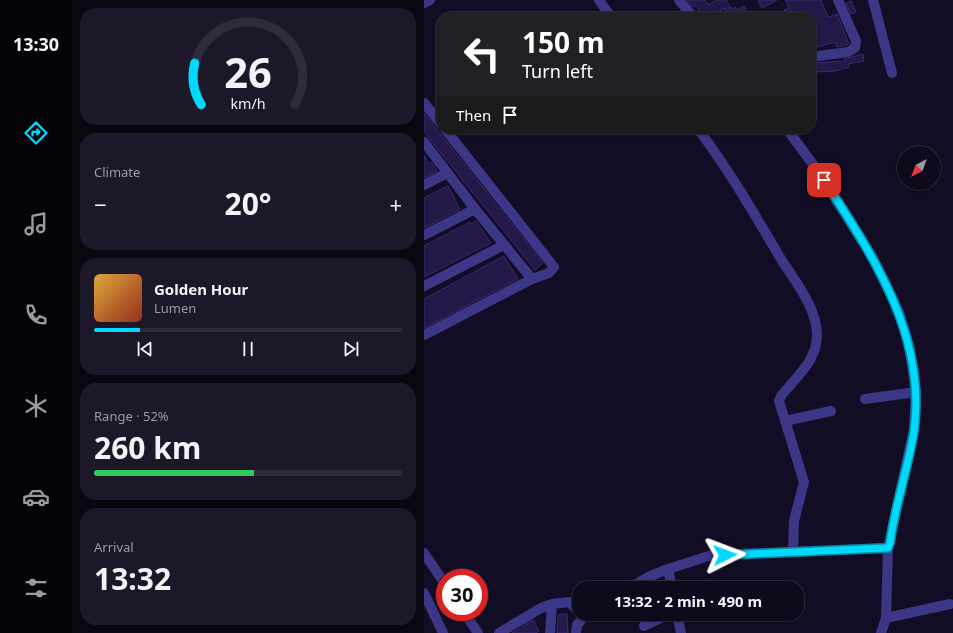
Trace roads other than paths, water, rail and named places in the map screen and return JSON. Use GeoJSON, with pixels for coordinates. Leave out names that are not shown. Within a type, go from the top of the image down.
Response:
{"type":"FeatureCollection","features":[{"type":"Feature","properties":{"kind":"street"},"geometry":{"type":"LineString","coordinates":[[424,4],[430,0]]}},
{"type":"Feature","properties":{"kind":"street"},"geometry":{"type":"LineString","coordinates":[[599,0],[607,12]]}},
{"type":"Feature","properties":{"kind":"street"},"geometry":{"type":"LineString","coordinates":[[679,0],[689,12]]}},
{"type":"Feature","properties":{"kind":"street"},"geometry":{"type":"LineString","coordinates":[[816,56],[848,52],[855,48],[856,41],[838,0]]}},
{"type":"Feature","properties":{"kind":"street"},"geometry":{"type":"LineString","coordinates":[[873,0],[892,73]]}},
{"type":"Feature","properties":{"kind":"street"},"geometry":{"type":"LineString","coordinates":[[424,103],[436,118]]}},
{"type":"Feature","properties":{"kind":"street"},"geometry":{"type":"LineString","coordinates":[[424,335],[532,279],[551,272],[554,268],[554,264],[449,134]]}},
{"type":"Feature","properties":{"kind":"street"},"geometry":{"type":"LineString","coordinates":[[701,134],[753,211],[800,289],[815,320],[817,335],[813,356],[809,364],[780,398],[780,404],[804,482],[794,520],[793,552]]}},
{"type":"Feature","properties":{"kind":"street"},"geometry":{"type":"LineString","coordinates":[[790,134],[848,217],[873,258],[906,330],[916,392],[913,437],[888,548],[886,618],[881,633]]}},
{"type":"Feature","properties":{"kind":"street"},"geometry":{"type":"LineString","coordinates":[[424,142],[475,209],[532,279]]}},
{"type":"Feature","properties":{"kind":"street"},"geometry":{"type":"LineString","coordinates":[[424,185],[447,173]]}},
{"type":"Feature","properties":{"kind":"street"},"geometry":{"type":"LineString","coordinates":[[424,235],[475,209]]}},
{"type":"Feature","properties":{"kind":"street"},"geometry":{"type":"LineString","coordinates":[[424,286],[504,245]]}},
{"type":"Feature","properties":{"kind":"street"},"geometry":{"type":"LineString","coordinates":[[865,400],[916,392]]}},
{"type":"Feature","properties":{"kind":"street"},"geometry":{"type":"LineString","coordinates":[[785,421],[830,410]]}},
{"type":"Feature","properties":{"kind":"street"},"geometry":{"type":"LineString","coordinates":[[641,581],[668,569],[712,555],[888,548]]}},
{"type":"Feature","properties":{"kind":"street"},"geometry":{"type":"LineString","coordinates":[[424,553],[436,571]]}},
{"type":"Feature","properties":{"kind":"street"},"geometry":{"type":"LineString","coordinates":[[668,569],[671,581]]}},
{"type":"Feature","properties":{"kind":"street"},"geometry":{"type":"LineString","coordinates":[[424,593],[443,633]]}},
{"type":"Feature","properties":{"kind":"street"},"geometry":{"type":"LineString","coordinates":[[499,633],[552,604],[570,602],[572,604]]}},
{"type":"Feature","properties":{"kind":"street"},"geometry":{"type":"LineString","coordinates":[[548,632],[552,604]]}},
{"type":"Feature","properties":{"kind":"street"},"geometry":{"type":"LineString","coordinates":[[886,618],[950,604]]}},
{"type":"Feature","properties":{"kind":"street"},"geometry":{"type":"LineString","coordinates":[[470,621],[478,633]]}},
{"type":"Feature","properties":{"kind":"street"},"geometry":{"type":"LineString","coordinates":[[576,633],[579,621]]}},
{"type":"Feature","properties":{"kind":"street"},"geometry":{"type":"LineString","coordinates":[[644,626],[654,621]]}},
{"type":"Feature","properties":{"kind":"street"},"geometry":{"type":"LineString","coordinates":[[678,621],[681,633]]}}]}
